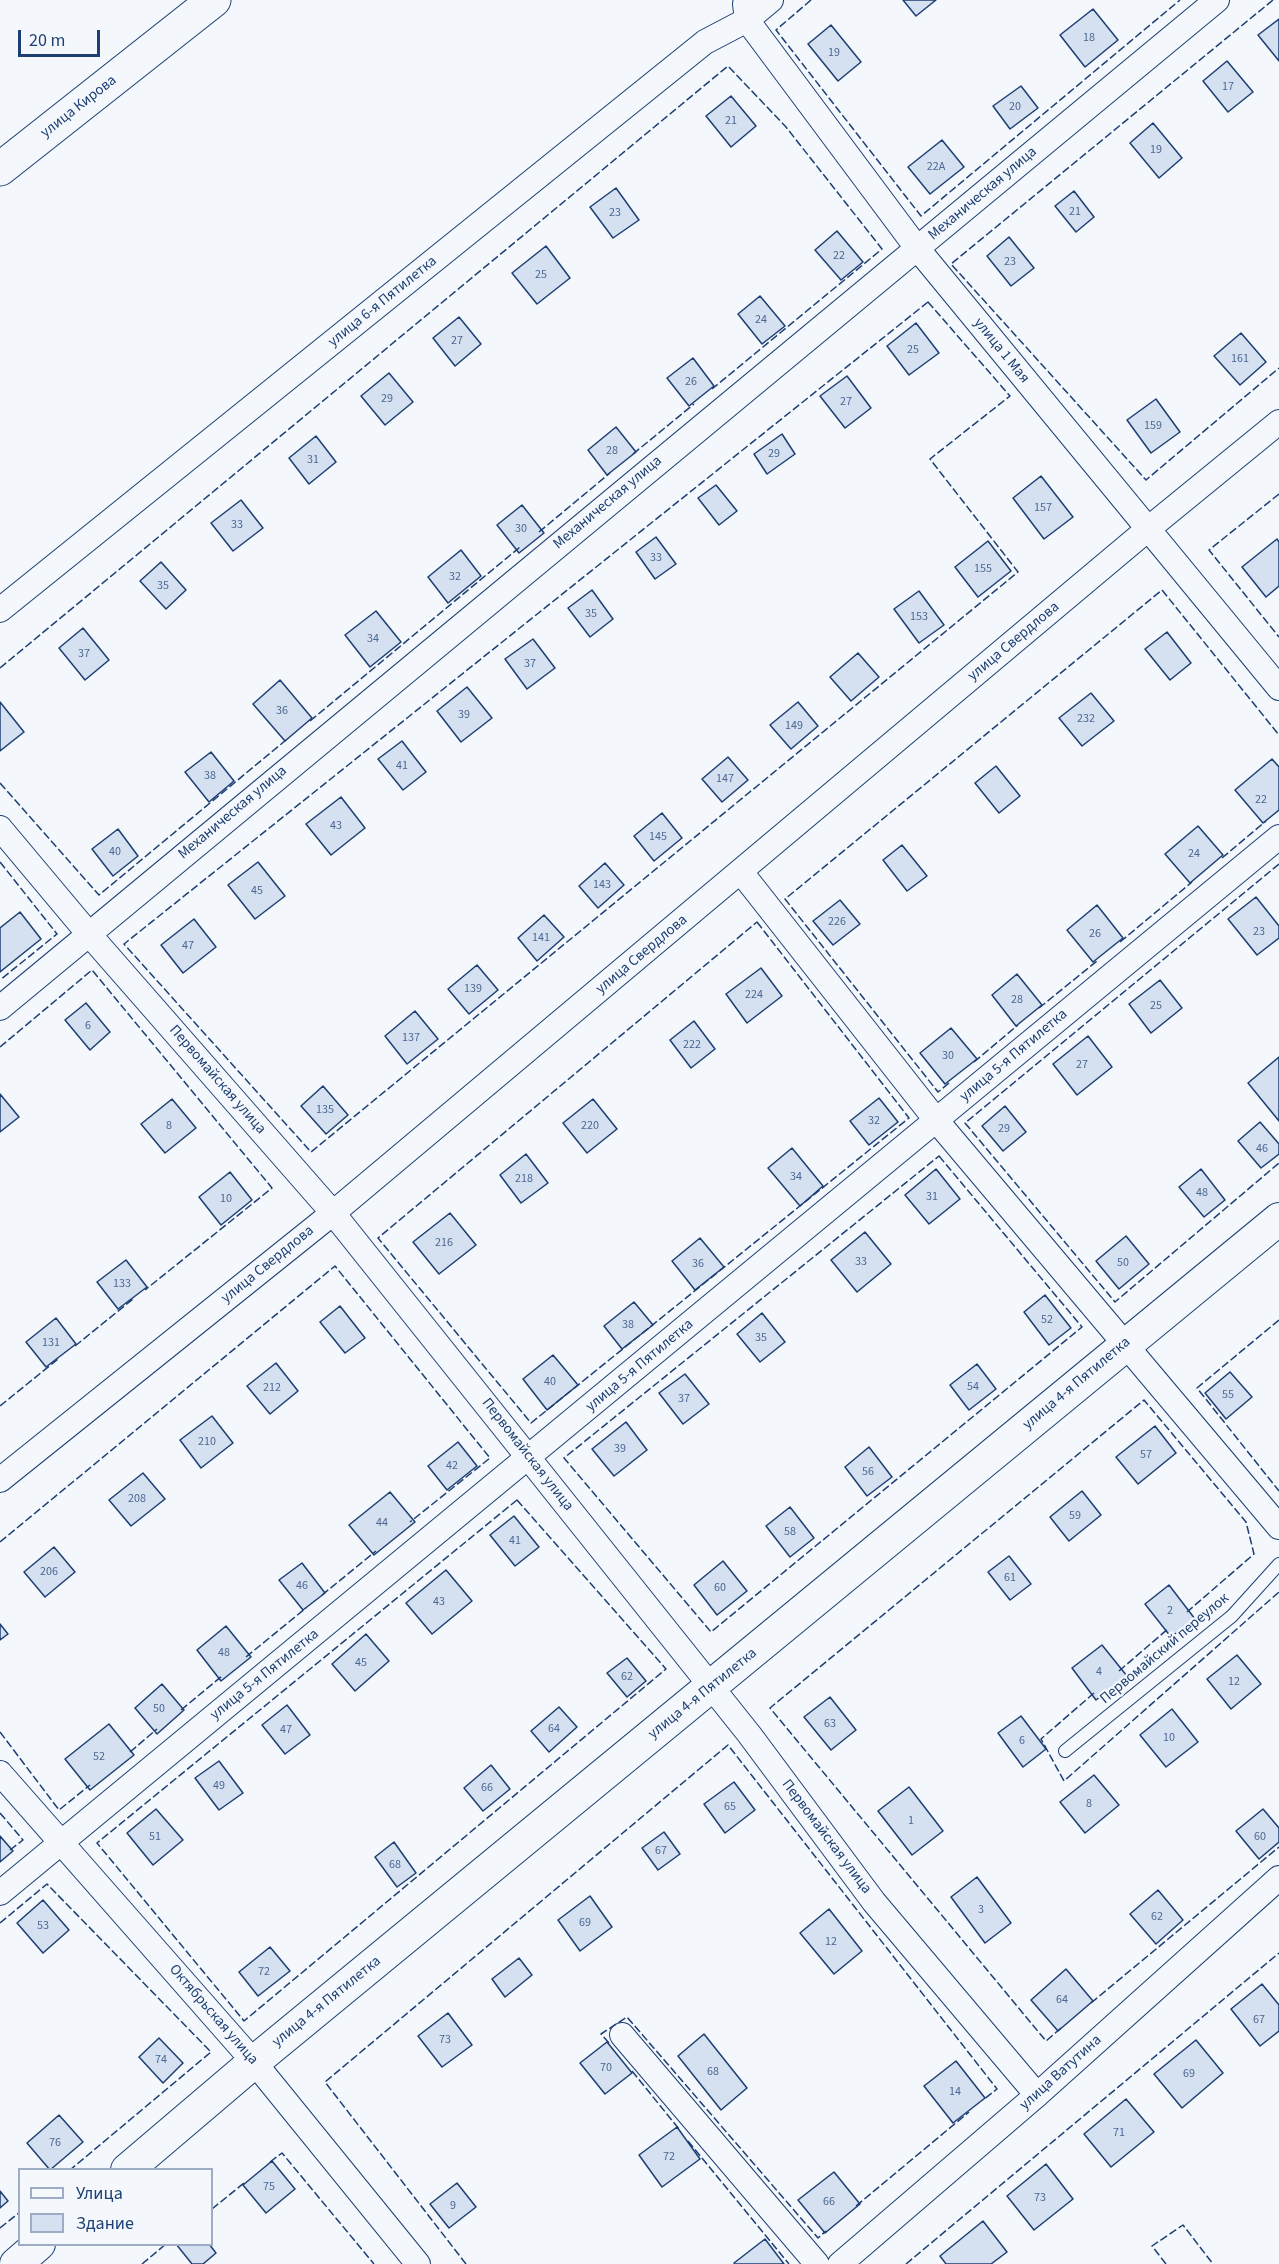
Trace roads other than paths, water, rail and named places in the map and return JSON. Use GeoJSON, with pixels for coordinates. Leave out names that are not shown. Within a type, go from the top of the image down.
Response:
{"type":"FeatureCollection","features":[{"type":"Feature","properties":{"kind":"main road","name":"улица Кирова"},"geometry":{"type":"LineString","coordinates":[[0,169],[214,0]]}},
{"type":"Feature","properties":{"kind":"street","name":"улица 6-я Пятилетка"},"geometry":{"type":"LineString","coordinates":[[0,610],[705,42],[746,10],[771,0]]}},
{"type":"Feature","properties":{"kind":"street","name":"Механическая улица"},"geometry":{"type":"LineString","coordinates":[[0,1008],[1217,0]]}},
{"type":"Feature","properties":{"kind":"street","name":"улица 1 Мая"},"geometry":{"type":"LineString","coordinates":[[746,10],[917,248],[1279,688]]}},
{"type":"Feature","properties":{"kind":"street","name":"улица Свердлова"},"geometry":{"type":"LineString","coordinates":[[0,1480],[333,1213],[1279,422]]}},
{"type":"Feature","properties":{"kind":"street","name":"Первомайская улица"},"geometry":{"type":"LineString","coordinates":[[0,828],[88,933],[333,1213],[749,1734],[874,1902],[1037,2095]]}},
{"type":"Feature","properties":{"kind":"street","name":"улица 5-я Пятилетка"},"geometry":{"type":"LineString","coordinates":[[0,1893],[1279,837]]}},
{"type":"Feature","properties":{"kind":"street"},"geometry":{"type":"LineString","coordinates":[[741,872],[936,1120],[1279,1527]]}},
{"type":"Feature","properties":{"kind":"street","name":"улица 4-я Пятилетка"},"geometry":{"type":"LineString","coordinates":[[128,2168],[1279,1219]]}},
{"type":"Feature","properties":{"kind":"street","name":"Октябрьская улица"},"geometry":{"type":"LineString","coordinates":[[0,1773],[254,2062],[418,2264]]}},
{"type":"Feature","properties":{"kind":"street","name":"улица Ватутина"},"geometry":{"type":"LineString","coordinates":[[840,2264],[1037,2095],[1279,1878]]}},
{"type":"Feature","properties":{"kind":"street"},"geometry":{"type":"LineString","coordinates":[[622,2035],[817,2264]]}},
{"type":"Feature","properties":{"kind":"street"},"geometry":{"type":"LineString","coordinates":[[16,2264],[37,2246]]}},
{"type":"Feature","properties":{"kind":"lane","name":"Первомайский переулок"},"geometry":{"type":"LineString","coordinates":[[1065,1751],[1232,1616],[1279,1564]]}}]}
